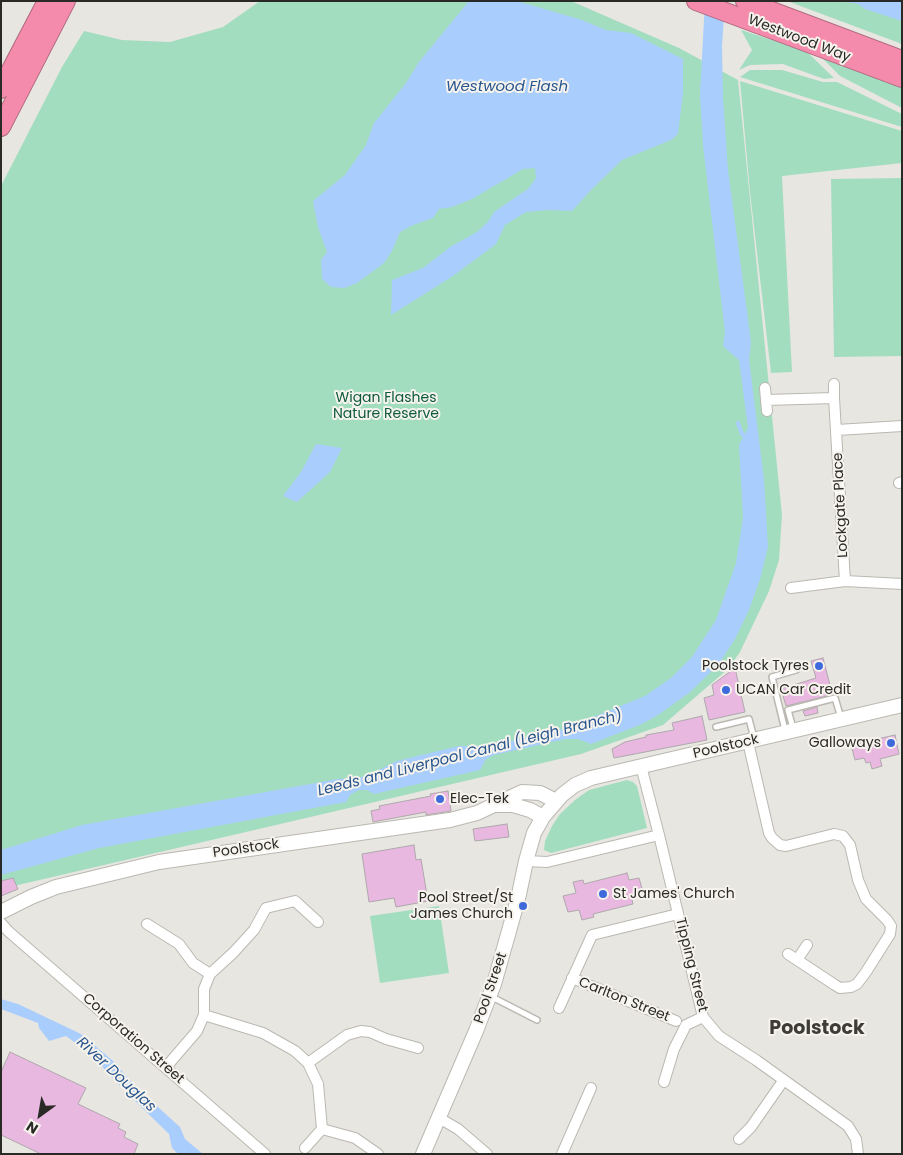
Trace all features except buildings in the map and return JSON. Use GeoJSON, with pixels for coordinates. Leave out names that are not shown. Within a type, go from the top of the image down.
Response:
{"type":"FeatureCollection","features":[{"type":"Feature","properties":{"kind":"highway"},"geometry":{"type":"LineString","coordinates":[[1,89],[47,1]]}},
{"type":"Feature","properties":{"kind":"highway"},"geometry":{"type":"LineString","coordinates":[[1,127],[66,1]]}},
{"type":"Feature","properties":{"kind":"highway","name":"Westwood Way"},"geometry":{"type":"LineString","coordinates":[[696,1],[748,8],[902,60]]}},
{"type":"Feature","properties":{"kind":"highway","name":"Westwood Way"},"geometry":{"type":"LineString","coordinates":[[748,8],[902,78]]}},
{"type":"Feature","properties":{"kind":"main road","name":"Poolstock"},"geometry":{"type":"LineString","coordinates":[[495,805],[513,805],[530,810],[542,817],[556,800],[568,790],[583,782],[641,766],[902,705]]}},
{"type":"Feature","properties":{"kind":"main road","name":"Poolstock"},"geometry":{"type":"LineString","coordinates":[[1,912],[56,887],[159,862],[450,820],[470,815],[522,792],[540,792],[556,800]]}},
{"type":"Feature","properties":{"kind":"main road","name":"Pool Street"},"geometry":{"type":"LineString","coordinates":[[423,1154],[489,996],[516,906],[534,833],[542,817]]}},
{"type":"Feature","properties":{"kind":"street","name":"Lockgate Place"},"geometry":{"type":"LineString","coordinates":[[834,384],[845,581]]}},
{"type":"Feature","properties":{"kind":"street"},"geometry":{"type":"LineString","coordinates":[[765,388],[767,411]]}},
{"type":"Feature","properties":{"kind":"street"},"geometry":{"type":"LineString","coordinates":[[766,400],[834,398]]}},
{"type":"Feature","properties":{"kind":"street"},"geometry":{"type":"LineString","coordinates":[[837,430],[902,426]]}},
{"type":"Feature","properties":{"kind":"street"},"geometry":{"type":"LineString","coordinates":[[790,588],[845,581],[902,584]]}},
{"type":"Feature","properties":{"kind":"street"},"geometry":{"type":"LineString","coordinates":[[752,741],[766,821],[772,838],[780,845],[786,846],[834,834],[843,836],[850,845],[858,880],[866,899],[891,926],[890,934],[857,984],[852,987],[840,988],[788,954]]}},
{"type":"Feature","properties":{"kind":"street","name":"Tipping Street"},"geometry":{"type":"LineString","coordinates":[[641,766],[703,1017],[719,1036],[848,1126],[856,1139],[858,1154]]}},
{"type":"Feature","properties":{"kind":"street"},"geometry":{"type":"LineString","coordinates":[[526,861],[547,862],[659,835]]}},
{"type":"Feature","properties":{"kind":"street"},"geometry":{"type":"LineString","coordinates":[[166,1067],[197,1031],[204,1015],[204,989],[210,974],[254,930],[266,908],[295,901],[318,922]]}},
{"type":"Feature","properties":{"kind":"street"},"geometry":{"type":"LineString","coordinates":[[559,1008],[592,935],[678,914]]}},
{"type":"Feature","properties":{"kind":"street","name":"Corporation Street"},"geometry":{"type":"LineString","coordinates":[[1,923],[265,1154]]}},
{"type":"Feature","properties":{"kind":"street"},"geometry":{"type":"LineString","coordinates":[[147,924],[179,944],[193,963],[210,974]]}},
{"type":"Feature","properties":{"kind":"street"},"geometry":{"type":"LineString","coordinates":[[797,960],[807,946]]}},
{"type":"Feature","properties":{"kind":"street","name":"Carlton Street"},"geometry":{"type":"LineString","coordinates":[[572,978],[676,1021]]}},
{"type":"Feature","properties":{"kind":"street"},"geometry":{"type":"LineString","coordinates":[[204,1015],[263,1033],[295,1051],[308,1063],[318,1084],[322,1129],[305,1148]]}},
{"type":"Feature","properties":{"kind":"street"},"geometry":{"type":"LineString","coordinates":[[664,1082],[674,1049],[686,1026],[703,1017]]}},
{"type":"Feature","properties":{"kind":"street"},"geometry":{"type":"LineString","coordinates":[[308,1063],[347,1035],[361,1031],[370,1032],[418,1048]]}},
{"type":"Feature","properties":{"kind":"street"},"geometry":{"type":"LineString","coordinates":[[739,1139],[751,1127],[783,1081]]}},
{"type":"Feature","properties":{"kind":"street"},"geometry":{"type":"LineString","coordinates":[[562,1154],[590,1088]]}},
{"type":"Feature","properties":{"kind":"street"},"geometry":{"type":"LineString","coordinates":[[439,1118],[458,1129],[487,1154]]}},
{"type":"Feature","properties":{"kind":"street"},"geometry":{"type":"LineString","coordinates":[[322,1129],[355,1138],[378,1154]]}},
{"type":"Feature","properties":{"kind":"lane"},"geometry":{"type":"LineString","coordinates":[[789,732],[772,677],[796,670]]}},
{"type":"Feature","properties":{"kind":"lane"},"geometry":{"type":"LineString","coordinates":[[789,732],[788,710],[836,698],[841,719]]}},
{"type":"Feature","properties":{"kind":"lane"},"geometry":{"type":"LineString","coordinates":[[716,727],[749,719],[752,741]]}},
{"type":"Feature","properties":{"kind":"lane"},"geometry":{"type":"LineString","coordinates":[[489,996],[536,1020]]}},
{"type":"Feature","properties":{"kind":"green space","name":"Wigan Flashes Nature Reserve"},"geometry":{"type":"Polygon","coordinates":[[[260,1],[571,1],[679,48],[738,80],[782,515],[779,560],[769,591],[740,652],[728,669],[663,725],[581,754],[1,889],[1,186],[62,67],[84,31],[122,40],[170,42],[223,27],[260,1]]]}},
{"type":"Feature","properties":{"kind":"green space"},"geometry":{"type":"Polygon","coordinates":[[[787,1],[902,1],[902,44],[787,1]]]}},
{"type":"Feature","properties":{"kind":"green space"},"geometry":{"type":"Polygon","coordinates":[[[741,30],[806,51],[834,78],[824,79],[783,64],[750,65],[739,70],[752,50],[741,30]]]}},
{"type":"Feature","properties":{"kind":"green space"},"geometry":{"type":"Polygon","coordinates":[[[819,55],[902,85],[902,108],[840,76],[819,55]]]}},
{"type":"Feature","properties":{"kind":"green space"},"geometry":{"type":"Polygon","coordinates":[[[750,70],[782,70],[823,82],[837,82],[902,114],[902,127],[740,77],[750,70]]]}},
{"type":"Feature","properties":{"kind":"green space"},"geometry":{"type":"Polygon","coordinates":[[[740,81],[902,131],[902,163],[782,176],[792,372],[771,373],[750,192],[740,81]]]}},
{"type":"Feature","properties":{"kind":"green space"},"geometry":{"type":"Polygon","coordinates":[[[902,178],[902,356],[834,357],[831,179],[902,178]]]}},
{"type":"Feature","properties":{"kind":"green space"},"geometry":{"type":"Polygon","coordinates":[[[627,780],[637,786],[647,828],[551,853],[544,850],[545,841],[552,826],[560,814],[575,800],[589,790],[627,780]]]}},
{"type":"Feature","properties":{"kind":"green space"},"geometry":{"type":"Polygon","coordinates":[[[439,906],[449,973],[380,983],[370,916],[439,906]]]}},
{"type":"Feature","properties":{"kind":"water","name":"Westwood Flash"},"geometry":{"type":"Polygon","coordinates":[[[469,1],[515,1],[527,4],[582,20],[606,30],[631,33],[683,59],[683,93],[678,134],[671,140],[622,160],[572,211],[526,212],[505,225],[496,244],[453,276],[391,315],[392,280],[423,268],[450,247],[477,232],[488,222],[494,212],[529,188],[536,178],[535,168],[523,169],[472,199],[452,207],[439,209],[433,218],[400,232],[392,251],[384,263],[357,283],[344,288],[331,287],[322,279],[321,260],[327,252],[318,227],[313,201],[345,175],[366,145],[374,123],[406,83],[419,62],[469,1]]]}},
{"type":"Feature","properties":{"kind":"water","name":"Leeds and Liverpool Canal (Leigh Branch)"},"geometry":{"type":"Polygon","coordinates":[[[705,1],[725,1],[722,46],[723,98],[728,170],[751,343],[749,359],[764,480],[768,547],[760,579],[749,610],[735,639],[718,665],[689,693],[658,715],[642,724],[591,744],[578,739],[565,739],[494,755],[486,759],[480,770],[374,794],[367,790],[359,790],[350,795],[346,802],[99,848],[1,875],[1,850],[82,825],[338,779],[364,777],[397,761],[459,746],[490,746],[564,729],[645,696],[671,678],[692,657],[716,620],[736,563],[743,518],[739,445],[748,428],[739,360],[723,346],[725,332],[703,145],[700,94],[705,1]]]}},
{"type":"Feature","properties":{"kind":"water"},"geometry":{"type":"Polygon","coordinates":[[[841,1],[902,1],[902,21],[865,9],[858,4],[841,1]]]}},
{"type":"Feature","properties":{"kind":"water"},"geometry":{"type":"Polygon","coordinates":[[[316,444],[342,448],[330,472],[297,502],[283,496],[301,472],[316,444]]]}},
{"type":"Feature","properties":{"kind":"water","name":"River Douglas"},"geometry":{"type":"Polygon","coordinates":[[[1,999],[18,1004],[81,1034],[113,1061],[139,1090],[180,1127],[185,1139],[203,1154],[178,1154],[172,1148],[169,1134],[104,1069],[100,1061],[66,1036],[49,1041],[39,1028],[38,1023],[1,1009],[1,999]]]}},
{"type":"Feature","properties":{"kind":"waterway"},"geometry":{"type":"LineString","coordinates":[[738,423],[742,434],[747,439]]}},
{"type":"Feature","properties":{"kind":"place","name":"Poolstock Tyres"},"geometry":{"type":"Point","coordinates":[819,666]}},
{"type":"Feature","properties":{"kind":"place","name":"UCAN Car Credit"},"geometry":{"type":"Point","coordinates":[726,690]}},
{"type":"Feature","properties":{"kind":"place","name":"Galloways"},"geometry":{"type":"Point","coordinates":[891,743]}},
{"type":"Feature","properties":{"kind":"place","name":"Elec-Tek"},"geometry":{"type":"Point","coordinates":[440,799]}},
{"type":"Feature","properties":{"kind":"place","name":"St James' Church"},"geometry":{"type":"Point","coordinates":[603,894]}},
{"type":"Feature","properties":{"kind":"place","name":"Pool Street/St James Church"},"geometry":{"type":"Point","coordinates":[523,906]}},
{"type":"Feature","properties":{"kind":"district","name":"Poolstock"},"geometry":{"type":"Point","coordinates":[817,1029]}}]}
